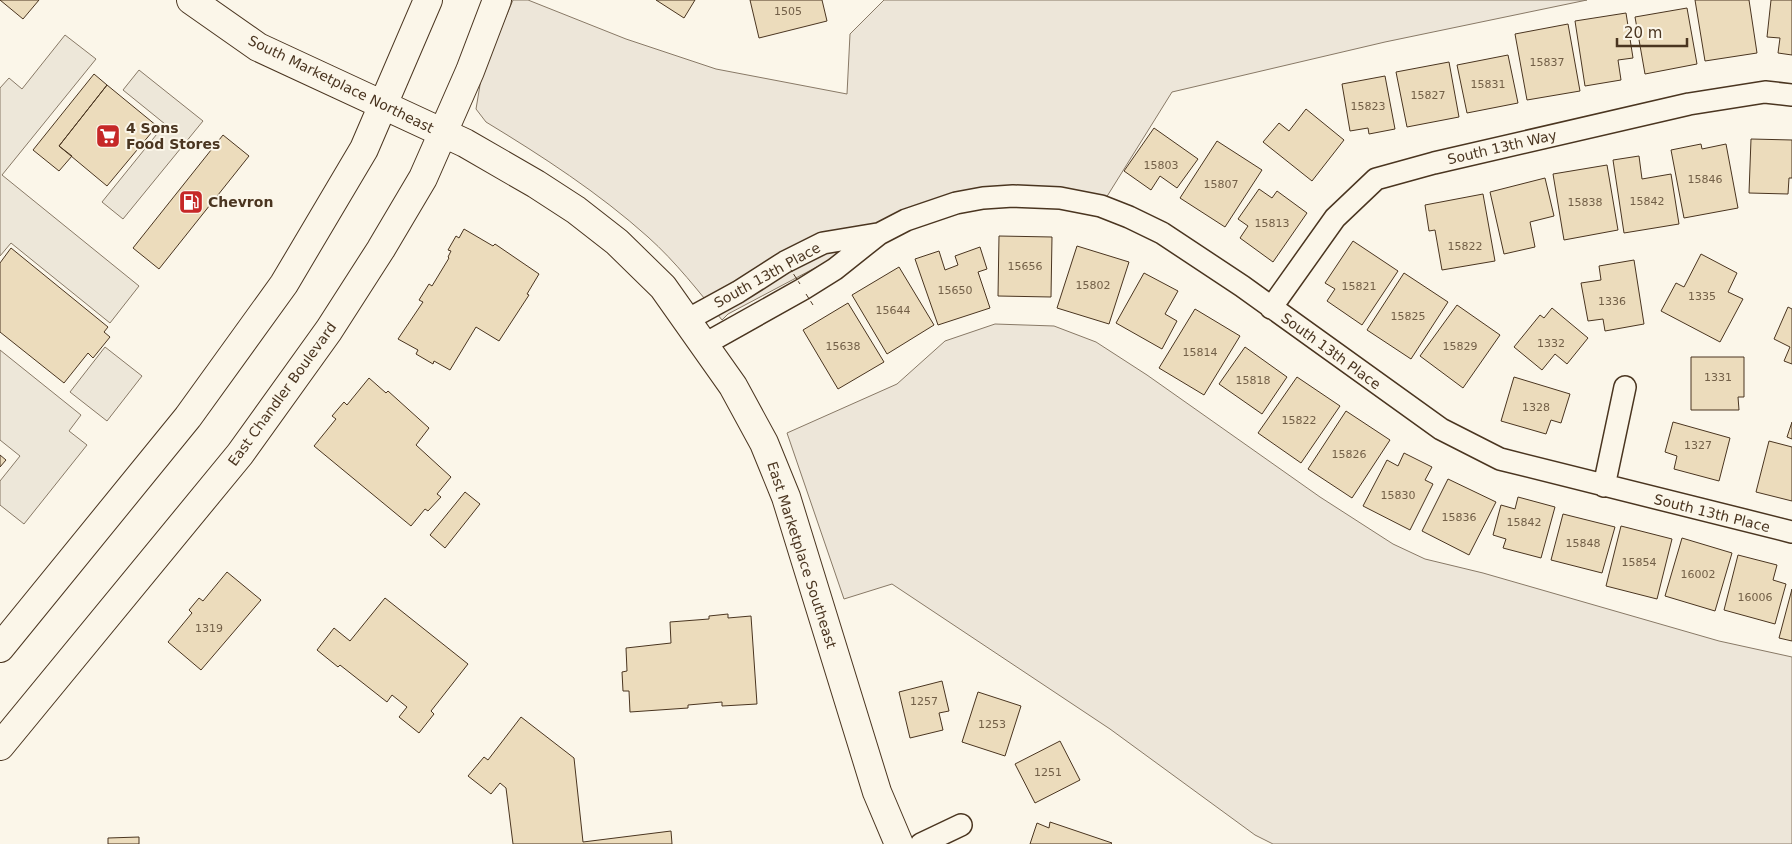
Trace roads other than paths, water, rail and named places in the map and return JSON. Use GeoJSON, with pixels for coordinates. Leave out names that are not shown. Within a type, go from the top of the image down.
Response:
{"type":"FeatureCollection","features":[{"type":"Feature","properties":{"kind":"main road","name":"South Marketplace Northeast"},"geometry":{"type":"LineString","coordinates":[[190,0],[258,47],[442,132]]}},
{"type":"Feature","properties":{"kind":"main road"},"geometry":{"type":"LineString","coordinates":[[0,648],[188,417],[284,284],[364,149],[428,0]]}},
{"type":"Feature","properties":{"kind":"main road","name":"East Chandler Boulevard"},"geometry":{"type":"LineString","coordinates":[[0,746],[240,454],[328,330],[381,249],[423,178],[470,71],[497,0]]}},
{"type":"Feature","properties":{"kind":"main road","name":"East Marketplace Southeast"},"geometry":{"type":"LineString","coordinates":[[442,132],[536,184],[583,215],[617,242],[663,287],[733,386],[764,443],[786,497],[877,792],[899,844]]}},
{"type":"Feature","properties":{"kind":"street","name":"South 13th Way"},"geometry":{"type":"LineString","coordinates":[[1272,308],[1336,218],[1376,179],[1434,163],[1688,104],[1765,92],[1792,95]]}},
{"type":"Feature","properties":{"kind":"street","name":"South 13th Place"},"geometry":{"type":"LineString","coordinates":[[705,344],[803,289],[835,269],[879,234],[906,220],[956,203],[983,198],[1052,198],[1082,202],[1129,217],[1162,233],[1272,308],[1441,429],[1500,459],[1792,532]]}},
{"type":"Feature","properties":{"kind":"street","name":"South 13th Place"},"geometry":{"type":"LineString","coordinates":[[687,320],[738,292],[785,262],[823,243],[879,234]]}},
{"type":"Feature","properties":{"kind":"street"},"geometry":{"type":"LineString","coordinates":[[1604,486],[1625,387]]}},
{"type":"Feature","properties":{"kind":"street"},"geometry":{"type":"LineString","coordinates":[[921,844],[962,826]]}},
{"type":"Feature","properties":{"kind":"place","name":"4 Sons Food Stores"},"geometry":{"type":"Point","coordinates":[108,136]}},
{"type":"Feature","properties":{"kind":"place","name":"Chevron"},"geometry":{"type":"Point","coordinates":[191,202]}}]}
